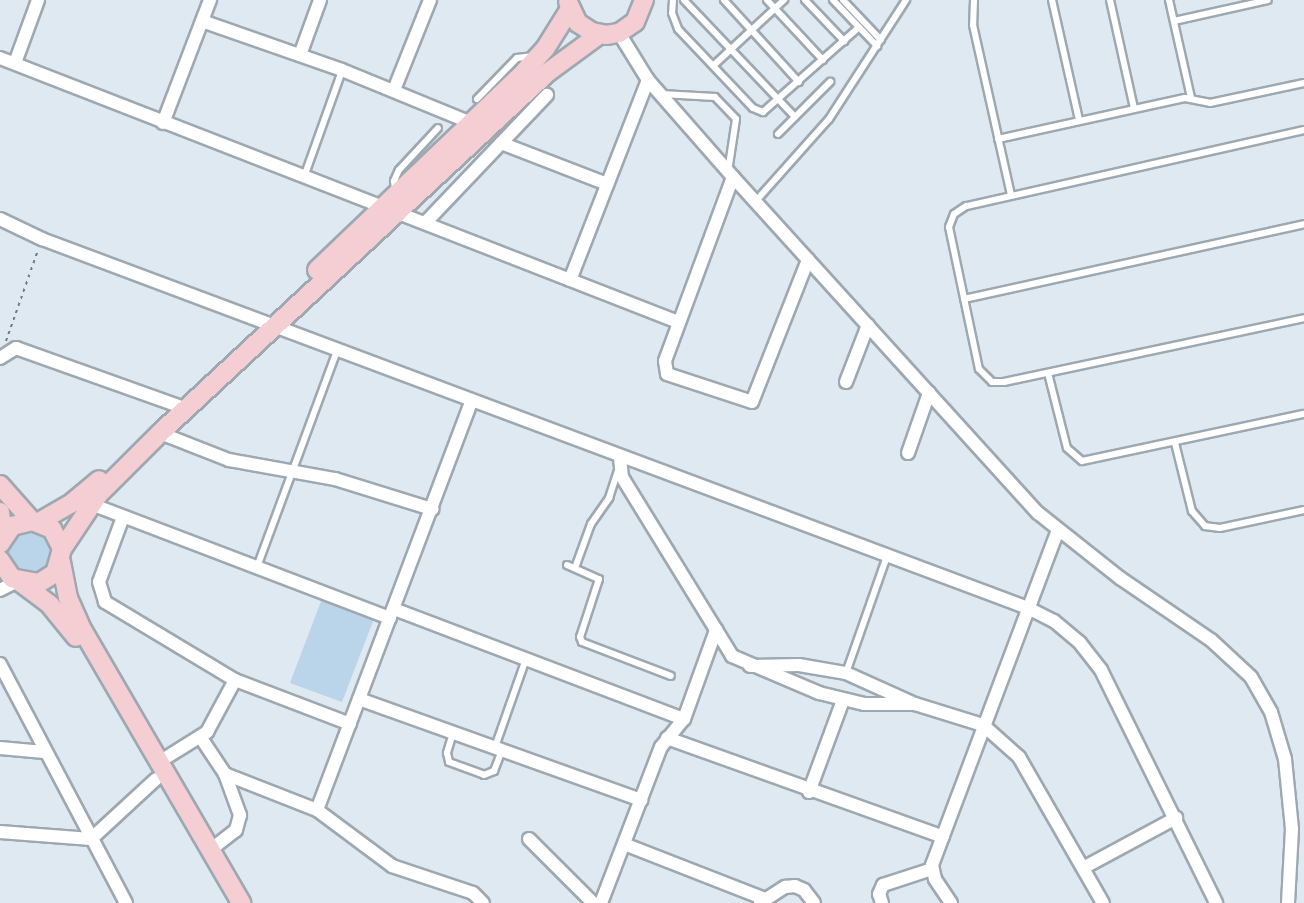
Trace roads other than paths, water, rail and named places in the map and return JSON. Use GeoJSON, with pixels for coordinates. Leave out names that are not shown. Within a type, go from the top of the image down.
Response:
{"type":"FeatureCollection","features":[{"type":"Feature","properties":{"kind":"street"},"geometry":{"type":"LineString","coordinates":[[15,63],[38,0]]}},
{"type":"Feature","properties":{"kind":"street"},"geometry":{"type":"LineString","coordinates":[[164,123],[210,0]]}},
{"type":"Feature","properties":{"kind":"street"},"geometry":{"type":"LineString","coordinates":[[300,55],[320,0]]}},
{"type":"Feature","properties":{"kind":"street"},"geometry":{"type":"LineString","coordinates":[[394,90],[430,0]]}},
{"type":"Feature","properties":{"kind":"street"},"geometry":{"type":"LineString","coordinates":[[390,210],[397,194],[537,58],[569,5],[585,28],[600,34],[619,33],[635,22],[644,0]]}},
{"type":"Feature","properties":{"kind":"street"},"geometry":{"type":"LineString","coordinates":[[202,21],[342,70],[471,123]]}},
{"type":"Feature","properties":{"kind":"street"},"geometry":{"type":"LineString","coordinates":[[619,33],[648,80],[730,175],[1058,530],[1211,640],[1232,657],[1259,688],[1276,725],[1290,794],[1288,903]]}},
{"type":"Feature","properties":{"kind":"street"},"geometry":{"type":"LineString","coordinates":[[2,540],[12,526],[36,521],[84,494],[390,210],[547,73],[600,34]]}},
{"type":"Feature","properties":{"kind":"street"},"geometry":{"type":"LineString","coordinates":[[0,58],[678,322]]}},
{"type":"Feature","properties":{"kind":"street"},"geometry":{"type":"LineString","coordinates":[[570,280],[648,80]]}},
{"type":"Feature","properties":{"kind":"street"},"geometry":{"type":"LineString","coordinates":[[425,223],[547,95]]}},
{"type":"Feature","properties":{"kind":"street"},"geometry":{"type":"LineString","coordinates":[[501,143],[607,184]]}},
{"type":"Feature","properties":{"kind":"street"},"geometry":{"type":"LineString","coordinates":[[730,175],[663,365],[667,374],[752,402],[808,260]]}},
{"type":"Feature","properties":{"kind":"street"},"geometry":{"type":"LineString","coordinates":[[0,219],[42,239],[471,402],[619,463],[887,556],[1028,608],[1068,632],[1101,670],[1216,903]]}},
{"type":"Feature","properties":{"kind":"street"},"geometry":{"type":"LineString","coordinates":[[0,590],[19,582],[44,581],[62,556],[91,504],[268,325]]}},
{"type":"Feature","properties":{"kind":"street"},"geometry":{"type":"LineString","coordinates":[[846,382],[868,325]]}},
{"type":"Feature","properties":{"kind":"street"},"geometry":{"type":"LineString","coordinates":[[1,356],[16,348],[179,406]]}},
{"type":"Feature","properties":{"kind":"street"},"geometry":{"type":"LineString","coordinates":[[908,453],[929,393]]}},
{"type":"Feature","properties":{"kind":"street"},"geometry":{"type":"LineString","coordinates":[[317,810],[471,402]]}},
{"type":"Feature","properties":{"kind":"street"},"geometry":{"type":"LineString","coordinates":[[160,433],[229,460],[358,485],[432,509]]}},
{"type":"Feature","properties":{"kind":"street"},"geometry":{"type":"LineString","coordinates":[[619,463],[728,653],[750,666],[843,700],[915,704]]}},
{"type":"Feature","properties":{"kind":"street"},"geometry":{"type":"LineString","coordinates":[[0,485],[36,521],[52,529],[62,556],[77,621],[228,903]]}},
{"type":"Feature","properties":{"kind":"street"},"geometry":{"type":"LineString","coordinates":[[91,504],[257,567],[526,659],[684,719]]}},
{"type":"Feature","properties":{"kind":"street"},"geometry":{"type":"LineString","coordinates":[[0,512],[2,540]]}},
{"type":"Feature","properties":{"kind":"street"},"geometry":{"type":"LineString","coordinates":[[123,516],[99,582],[105,602],[235,680],[350,724]]}},
{"type":"Feature","properties":{"kind":"street"},"geometry":{"type":"LineString","coordinates":[[951,903],[932,869],[983,725],[1058,530]]}},
{"type":"Feature","properties":{"kind":"street"},"geometry":{"type":"LineString","coordinates":[[0,560],[7,574],[50,604],[67,624],[241,903]]}},
{"type":"Feature","properties":{"kind":"street"},"geometry":{"type":"LineString","coordinates":[[601,903],[640,800],[667,738],[684,719],[716,630]]}},
{"type":"Feature","properties":{"kind":"street"},"geometry":{"type":"LineString","coordinates":[[0,664],[44,752],[126,903]]}},
{"type":"Feature","properties":{"kind":"street"},"geometry":{"type":"LineString","coordinates":[[750,666],[799,665],[846,674],[915,704],[983,725],[1019,757],[1102,903]]}},
{"type":"Feature","properties":{"kind":"street"},"geometry":{"type":"LineString","coordinates":[[91,839],[157,771],[201,738],[235,680]]}},
{"type":"Feature","properties":{"kind":"street"},"geometry":{"type":"LineString","coordinates":[[359,699],[640,800]]}},
{"type":"Feature","properties":{"kind":"street"},"geometry":{"type":"LineString","coordinates":[[808,792],[843,700]]}},
{"type":"Feature","properties":{"kind":"street"},"geometry":{"type":"LineString","coordinates":[[201,738],[225,774],[238,807],[239,823],[230,836],[210,850]]}},
{"type":"Feature","properties":{"kind":"street"},"geometry":{"type":"LineString","coordinates":[[667,738],[808,792],[943,837]]}},
{"type":"Feature","properties":{"kind":"street"},"geometry":{"type":"LineString","coordinates":[[0,748],[44,752]]}},
{"type":"Feature","properties":{"kind":"street"},"geometry":{"type":"LineString","coordinates":[[225,774],[317,810],[392,866],[468,891],[483,903]]}},
{"type":"Feature","properties":{"kind":"street"},"geometry":{"type":"LineString","coordinates":[[1083,868],[1176,818]]}},
{"type":"Feature","properties":{"kind":"street"},"geometry":{"type":"LineString","coordinates":[[0,832],[91,839]]}},
{"type":"Feature","properties":{"kind":"street"},"geometry":{"type":"LineString","coordinates":[[529,839],[593,903]]}},
{"type":"Feature","properties":{"kind":"street"},"geometry":{"type":"LineString","coordinates":[[624,844],[763,901],[785,887],[795,886],[804,890],[814,903]]}},
{"type":"Feature","properties":{"kind":"street"},"geometry":{"type":"LineString","coordinates":[[882,903],[879,894],[883,885],[932,869]]}},
{"type":"Feature","properties":{"kind":"lane"},"geometry":{"type":"LineString","coordinates":[[673,0],[672,13],[678,29],[758,111],[768,111],[859,27]]}},
{"type":"Feature","properties":{"kind":"lane"},"geometry":{"type":"LineString","coordinates":[[684,0],[795,117]]}},
{"type":"Feature","properties":{"kind":"lane"},"geometry":{"type":"LineString","coordinates":[[724,0],[799,82]]}},
{"type":"Feature","properties":{"kind":"lane"},"geometry":{"type":"LineString","coordinates":[[767,0],[823,60]]}},
{"type":"Feature","properties":{"kind":"lane"},"geometry":{"type":"LineString","coordinates":[[714,65],[784,0]]}},
{"type":"Feature","properties":{"kind":"lane"},"geometry":{"type":"LineString","coordinates":[[805,0],[844,41]]}},
{"type":"Feature","properties":{"kind":"lane"},"geometry":{"type":"LineString","coordinates":[[833,0],[859,27],[879,43]]}},
{"type":"Feature","properties":{"kind":"lane"},"geometry":{"type":"LineString","coordinates":[[843,0],[879,43]]}},
{"type":"Feature","properties":{"kind":"lane"},"geometry":{"type":"LineString","coordinates":[[754,202],[819,133],[906,0]]}},
{"type":"Feature","properties":{"kind":"lane"},"geometry":{"type":"LineString","coordinates":[[975,0],[972,16],[1011,195]]}},
{"type":"Feature","properties":{"kind":"lane"},"geometry":{"type":"LineString","coordinates":[[1052,0],[1079,120]]}},
{"type":"Feature","properties":{"kind":"lane"},"geometry":{"type":"LineString","coordinates":[[1110,0],[1134,108]]}},
{"type":"Feature","properties":{"kind":"lane"},"geometry":{"type":"LineString","coordinates":[[1169,0],[1191,98]]}},
{"type":"Feature","properties":{"kind":"lane"},"geometry":{"type":"LineString","coordinates":[[1174,21],[1268,0]]}},
{"type":"Feature","properties":{"kind":"lane"},"geometry":{"type":"LineString","coordinates":[[477,99],[517,58],[527,55],[537,58]]}},
{"type":"Feature","properties":{"kind":"lane"},"geometry":{"type":"LineString","coordinates":[[304,177],[342,70]]}},
{"type":"Feature","properties":{"kind":"lane"},"geometry":{"type":"LineString","coordinates":[[778,134],[830,82]]}},
{"type":"Feature","properties":{"kind":"lane"},"geometry":{"type":"LineString","coordinates":[[998,139],[1134,108],[1191,98],[1210,103],[1304,83]]}},
{"type":"Feature","properties":{"kind":"lane"},"geometry":{"type":"LineString","coordinates":[[660,94],[715,97],[736,119],[730,175]]}},
{"type":"Feature","properties":{"kind":"lane"},"geometry":{"type":"LineString","coordinates":[[397,194],[395,175],[438,128]]}},
{"type":"Feature","properties":{"kind":"lane"},"geometry":{"type":"LineString","coordinates":[[1304,130],[966,206],[951,218],[950,232],[980,369],[987,379],[998,383],[1304,318]]}},
{"type":"Feature","properties":{"kind":"lane"},"geometry":{"type":"LineString","coordinates":[[964,299],[1304,224]]}},
{"type":"Feature","properties":{"kind":"lane"},"geometry":{"type":"LineString","coordinates":[[257,567],[290,472],[337,351]]}},
{"type":"Feature","properties":{"kind":"lane"},"geometry":{"type":"LineString","coordinates":[[1048,373],[1067,448],[1077,459],[1094,460],[1304,414]]}},
{"type":"Feature","properties":{"kind":"lane"},"geometry":{"type":"LineString","coordinates":[[1175,443],[1192,511],[1205,526],[1220,528],[1304,510]]}},
{"type":"Feature","properties":{"kind":"lane"},"geometry":{"type":"LineString","coordinates":[[575,568],[591,524],[609,498],[619,463]]}},
{"type":"Feature","properties":{"kind":"lane"},"geometry":{"type":"LineString","coordinates":[[846,674],[887,556]]}},
{"type":"Feature","properties":{"kind":"lane"},"geometry":{"type":"LineString","coordinates":[[567,566],[597,576],[600,583],[580,637],[582,642],[671,676]]}},
{"type":"Feature","properties":{"kind":"lane"},"geometry":{"type":"LineString","coordinates":[[453,732],[447,756],[452,764],[490,775],[526,659]]}}]}
